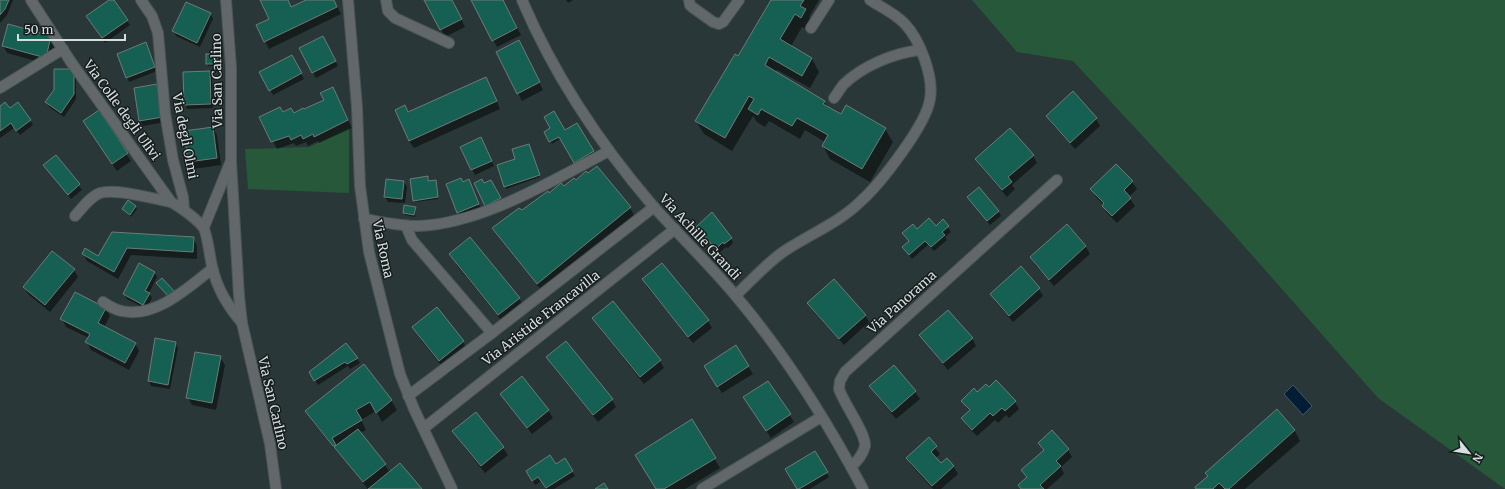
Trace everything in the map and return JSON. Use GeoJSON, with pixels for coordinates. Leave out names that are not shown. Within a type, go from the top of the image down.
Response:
{"type":"FeatureCollection","features":[{"type":"Feature","properties":{"kind":"street","name":"Via Colle degli Ulivi"},"geometry":{"type":"LineString","coordinates":[[32,0],[71,62],[171,202],[184,210]]}},
{"type":"Feature","properties":{"kind":"street","name":"Via degli Olmi"},"geometry":{"type":"LineString","coordinates":[[141,0],[152,16],[158,33],[164,113],[184,197],[184,210]]}},
{"type":"Feature","properties":{"kind":"street","name":"Via San Carlino"},"geometry":{"type":"LineString","coordinates":[[226,0],[232,67],[231,161],[239,296],[242,323],[270,444],[276,489]]}},
{"type":"Feature","properties":{"kind":"street","name":"Via Roma"},"geometry":{"type":"LineString","coordinates":[[348,0],[357,107],[360,186],[369,252],[395,356],[408,396],[452,489]]}},
{"type":"Feature","properties":{"kind":"street"},"geometry":{"type":"LineString","coordinates":[[386,0],[388,10],[395,18],[449,43]]}},
{"type":"Feature","properties":{"kind":"street","name":"Via Achille Grandi"},"geometry":{"type":"LineString","coordinates":[[522,0],[559,73],[580,109],[609,151],[654,207],[736,295],[780,354],[822,417],[864,489]]}},
{"type":"Feature","properties":{"kind":"street"},"geometry":{"type":"LineString","coordinates":[[689,0],[692,7],[715,23],[719,24],[723,22],[739,0]]}},
{"type":"Feature","properties":{"kind":"street"},"geometry":{"type":"LineString","coordinates":[[812,28],[829,0]]}},
{"type":"Feature","properties":{"kind":"street"},"geometry":{"type":"LineString","coordinates":[[736,295],[782,253],[843,216],[861,202],[893,164],[927,112],[931,85],[926,62],[916,39],[905,23],[870,0]]}},
{"type":"Feature","properties":{"kind":"street"},"geometry":{"type":"LineString","coordinates":[[0,88],[63,49]]}},
{"type":"Feature","properties":{"kind":"street"},"geometry":{"type":"LineString","coordinates":[[834,98],[843,85],[864,69],[886,58],[920,50]]}},
{"type":"Feature","properties":{"kind":"street"},"geometry":{"type":"LineString","coordinates":[[364,219],[406,226],[441,223],[487,211],[609,151]]}},
{"type":"Feature","properties":{"kind":"street","name":"Via San Carlino"},"geometry":{"type":"LineString","coordinates":[[231,161],[204,227],[212,269],[223,298],[242,323]]}},
{"type":"Feature","properties":{"kind":"street","name":"Via Panorama"},"geometry":{"type":"LineString","coordinates":[[851,467],[864,450],[865,440],[839,389],[840,381],[845,372],[1057,180]]}},
{"type":"Feature","properties":{"kind":"street"},"geometry":{"type":"LineString","coordinates":[[75,216],[90,200],[100,193],[105,192],[115,192],[171,202]]}},
{"type":"Feature","properties":{"kind":"street","name":"Via Aristide Francavilla"},"geometry":{"type":"LineString","coordinates":[[408,396],[492,333],[654,207]]}},
{"type":"Feature","properties":{"kind":"street"},"geometry":{"type":"LineString","coordinates":[[184,210],[204,227]]}},
{"type":"Feature","properties":{"kind":"street"},"geometry":{"type":"LineString","coordinates":[[406,226],[412,240],[492,333]]}},
{"type":"Feature","properties":{"kind":"street","name":"Via Aristide Francavilla"},"geometry":{"type":"LineString","coordinates":[[424,428],[675,229]]}},
{"type":"Feature","properties":{"kind":"street"},"geometry":{"type":"LineString","coordinates":[[103,302],[115,309],[128,312],[150,309],[169,301],[212,269]]}},
{"type":"Feature","properties":{"kind":"street"},"geometry":{"type":"LineString","coordinates":[[702,489],[822,417]]}},
{"type":"Feature","properties":{"kind":"green space"},"geometry":{"type":"Polygon","coordinates":[[[972,0],[1505,0],[1505,489],[1378,398],[1228,228],[1073,61],[1017,52],[972,0]]]}},
{"type":"Feature","properties":{"kind":"green space"},"geometry":{"type":"Polygon","coordinates":[[[349,128],[349,193],[248,189],[245,149],[309,147],[349,128]]]}},
{"type":"Feature","properties":{"kind":"water"},"geometry":{"type":"Polygon","coordinates":[[[1293,385],[1312,406],[1303,415],[1284,394],[1293,385]]]}},
{"type":"Feature","properties":{"kind":"building"},"geometry":{"type":"Polygon","coordinates":[[[0,0],[9,0],[5,9],[0,15],[0,0]]]}},
{"type":"Feature","properties":{"kind":"building"},"geometry":{"type":"Polygon","coordinates":[[[109,0],[114,0],[128,20],[102,38],[86,16],[109,0]]]}},
{"type":"Feature","properties":{"kind":"building"},"geometry":{"type":"Polygon","coordinates":[[[260,0],[288,0],[291,7],[306,0],[334,0],[337,7],[264,42],[256,25],[269,19],[260,0]]]}},
{"type":"Feature","properties":{"kind":"building"},"geometry":{"type":"Polygon","coordinates":[[[424,0],[452,0],[462,19],[440,30],[424,0]]]}},
{"type":"Feature","properties":{"kind":"building"},"geometry":{"type":"Polygon","coordinates":[[[471,0],[503,0],[517,28],[492,41],[471,0]]]}},
{"type":"Feature","properties":{"kind":"building"},"geometry":{"type":"Polygon","coordinates":[[[771,0],[804,0],[800,6],[806,9],[801,18],[795,14],[780,39],[812,58],[802,76],[769,57],[765,65],[825,101],[823,104],[841,114],[846,105],[886,128],[862,169],[822,146],[828,135],[797,118],[792,126],[761,109],[758,115],[748,109],[754,99],[749,96],[725,138],[695,121],[735,54],[738,56],[771,0]]]}},
{"type":"Feature","properties":{"kind":"building"},"geometry":{"type":"Polygon","coordinates":[[[186,2],[211,13],[197,43],[172,31],[186,2]]]}},
{"type":"Feature","properties":{"kind":"building"},"geometry":{"type":"Polygon","coordinates":[[[8,24],[51,36],[46,58],[2,46],[8,24]]]}},
{"type":"Feature","properties":{"kind":"building"},"geometry":{"type":"Polygon","coordinates":[[[323,36],[336,61],[312,73],[299,48],[323,36]]]}},
{"type":"Feature","properties":{"kind":"building"},"geometry":{"type":"Polygon","coordinates":[[[519,40],[540,82],[517,94],[496,52],[519,40]]]}},
{"type":"Feature","properties":{"kind":"building"},"geometry":{"type":"Polygon","coordinates":[[[146,42],[155,67],[126,78],[117,54],[146,42]]]}},
{"type":"Feature","properties":{"kind":"building"},"geometry":{"type":"Polygon","coordinates":[[[206,54],[217,54],[217,64],[206,64],[206,54]]]}},
{"type":"Feature","properties":{"kind":"building"},"geometry":{"type":"Polygon","coordinates":[[[292,55],[302,73],[269,91],[259,72],[292,55]]]}},
{"type":"Feature","properties":{"kind":"building"},"geometry":{"type":"Polygon","coordinates":[[[54,69],[74,69],[74,94],[61,113],[45,102],[54,90],[54,69]]]}},
{"type":"Feature","properties":{"kind":"building"},"geometry":{"type":"Polygon","coordinates":[[[210,71],[211,104],[184,105],[183,72],[210,71]]]}},
{"type":"Feature","properties":{"kind":"building"},"geometry":{"type":"Polygon","coordinates":[[[486,77],[497,101],[409,141],[395,110],[405,105],[408,112],[486,77]]]}},
{"type":"Feature","properties":{"kind":"building"},"geometry":{"type":"Polygon","coordinates":[[[157,84],[163,117],[139,121],[134,88],[157,84]]]}},
{"type":"Feature","properties":{"kind":"building"},"geometry":{"type":"Polygon","coordinates":[[[333,87],[348,120],[314,137],[313,134],[303,139],[301,135],[291,140],[289,136],[271,142],[259,117],[280,107],[283,112],[291,108],[294,113],[303,108],[304,109],[324,100],[320,93],[333,87]]]}},
{"type":"Feature","properties":{"kind":"building"},"geometry":{"type":"Polygon","coordinates":[[[1073,91],[1097,118],[1070,143],[1046,116],[1073,91]]]}},
{"type":"Feature","properties":{"kind":"building"},"geometry":{"type":"Polygon","coordinates":[[[5,102],[10,108],[18,102],[31,120],[16,131],[11,123],[0,131],[0,106],[5,102]]]}},
{"type":"Feature","properties":{"kind":"building"},"geometry":{"type":"Polygon","coordinates":[[[99,110],[128,153],[112,164],[83,121],[99,110]]]}},
{"type":"Feature","properties":{"kind":"building"},"geometry":{"type":"Polygon","coordinates":[[[554,111],[565,130],[577,123],[594,151],[574,163],[559,137],[549,142],[544,132],[550,128],[544,117],[554,111]]]}},
{"type":"Feature","properties":{"kind":"building"},"geometry":{"type":"Polygon","coordinates":[[[213,127],[217,158],[188,162],[184,131],[213,127]]]}},
{"type":"Feature","properties":{"kind":"building"},"geometry":{"type":"Polygon","coordinates":[[[1010,128],[1034,155],[1008,177],[1012,182],[1002,190],[975,159],[1010,128]]]}},
{"type":"Feature","properties":{"kind":"building"},"geometry":{"type":"Polygon","coordinates":[[[481,137],[492,161],[471,170],[460,147],[481,137]]]}},
{"type":"Feature","properties":{"kind":"building"},"geometry":{"type":"Polygon","coordinates":[[[529,144],[540,175],[504,187],[497,165],[515,159],[512,149],[529,144]]]}},
{"type":"Feature","properties":{"kind":"building"},"geometry":{"type":"Polygon","coordinates":[[[56,155],[80,184],[68,195],[43,165],[56,155]]]}},
{"type":"Feature","properties":{"kind":"building"},"geometry":{"type":"Polygon","coordinates":[[[1116,164],[1133,181],[1124,190],[1131,198],[1112,216],[1102,206],[1104,203],[1090,189],[1116,164]]]}},
{"type":"Feature","properties":{"kind":"building"},"geometry":{"type":"Polygon","coordinates":[[[597,166],[631,207],[537,284],[492,228],[519,208],[522,210],[548,191],[549,193],[561,183],[564,186],[574,178],[576,180],[586,171],[588,173],[597,166]]]}},
{"type":"Feature","properties":{"kind":"building"},"geometry":{"type":"Polygon","coordinates":[[[428,176],[428,181],[436,180],[438,197],[413,201],[410,179],[428,176]]]}},
{"type":"Feature","properties":{"kind":"building"},"geometry":{"type":"Polygon","coordinates":[[[461,178],[463,182],[469,179],[479,204],[457,213],[446,184],[461,178]]]}},
{"type":"Feature","properties":{"kind":"building"},"geometry":{"type":"Polygon","coordinates":[[[386,179],[404,181],[402,199],[384,197],[386,179]]]}},
{"type":"Feature","properties":{"kind":"building"},"geometry":{"type":"Polygon","coordinates":[[[482,179],[484,183],[491,180],[501,198],[485,206],[474,183],[482,179]]]}},
{"type":"Feature","properties":{"kind":"building"},"geometry":{"type":"Polygon","coordinates":[[[979,187],[999,211],[987,221],[967,197],[979,187]]]}},
{"type":"Feature","properties":{"kind":"building"},"geometry":{"type":"Polygon","coordinates":[[[128,200],[136,206],[130,215],[122,209],[128,200]]]}},
{"type":"Feature","properties":{"kind":"building"},"geometry":{"type":"Polygon","coordinates":[[[404,205],[416,207],[414,215],[403,213],[404,205]]]}},
{"type":"Feature","properties":{"kind":"building"},"geometry":{"type":"Polygon","coordinates":[[[712,212],[732,238],[724,244],[723,242],[716,249],[696,227],[712,212]]]}},
{"type":"Feature","properties":{"kind":"building"},"geometry":{"type":"Polygon","coordinates":[[[929,218],[936,226],[943,219],[949,226],[942,232],[945,235],[931,247],[925,241],[909,255],[902,247],[909,241],[902,233],[913,224],[917,229],[929,218]]]}},
{"type":"Feature","properties":{"kind":"building"},"geometry":{"type":"Polygon","coordinates":[[[1067,224],[1086,246],[1049,280],[1030,257],[1067,224]]]}},
{"type":"Feature","properties":{"kind":"building"},"geometry":{"type":"Polygon","coordinates":[[[112,232],[194,237],[193,252],[127,248],[114,272],[82,254],[85,248],[98,256],[112,232]]]}},
{"type":"Feature","properties":{"kind":"building"},"geometry":{"type":"Polygon","coordinates":[[[470,237],[520,298],[498,315],[449,254],[470,237]]]}},
{"type":"Feature","properties":{"kind":"building"},"geometry":{"type":"Polygon","coordinates":[[[52,251],[75,269],[45,305],[23,287],[52,251]]]}},
{"type":"Feature","properties":{"kind":"building"},"geometry":{"type":"Polygon","coordinates":[[[139,263],[155,272],[145,291],[150,293],[143,305],[123,294],[139,263]]]}},
{"type":"Feature","properties":{"kind":"building"},"geometry":{"type":"Polygon","coordinates":[[[662,263],[709,320],[688,337],[642,279],[662,263]]]}},
{"type":"Feature","properties":{"kind":"building"},"geometry":{"type":"Polygon","coordinates":[[[1021,266],[1040,288],[1009,316],[990,294],[1021,266]]]}},
{"type":"Feature","properties":{"kind":"building"},"geometry":{"type":"Polygon","coordinates":[[[162,278],[175,292],[169,297],[156,283],[162,278]]]}},
{"type":"Feature","properties":{"kind":"building"},"geometry":{"type":"Polygon","coordinates":[[[834,279],[866,315],[839,339],[807,303],[834,279]]]}},
{"type":"Feature","properties":{"kind":"building"},"geometry":{"type":"Polygon","coordinates":[[[75,292],[106,308],[98,323],[136,343],[125,363],[85,342],[90,334],[60,319],[75,292]]]}},
{"type":"Feature","properties":{"kind":"building"},"geometry":{"type":"Polygon","coordinates":[[[613,301],[661,360],[640,377],[592,318],[613,301]]]}},
{"type":"Feature","properties":{"kind":"building"},"geometry":{"type":"Polygon","coordinates":[[[437,307],[464,341],[439,361],[412,327],[437,307]]]}},
{"type":"Feature","properties":{"kind":"building"},"geometry":{"type":"Polygon","coordinates":[[[948,310],[973,338],[943,363],[919,335],[948,310]]]}},
{"type":"Feature","properties":{"kind":"building"},"geometry":{"type":"Polygon","coordinates":[[[155,338],[176,342],[168,385],[148,381],[155,338]]]}},
{"type":"Feature","properties":{"kind":"building"},"geometry":{"type":"Polygon","coordinates":[[[566,341],[613,399],[593,415],[546,357],[566,341]]]}},
{"type":"Feature","properties":{"kind":"building"},"geometry":{"type":"Polygon","coordinates":[[[346,343],[358,358],[347,364],[345,362],[314,381],[309,372],[346,343]]]}},
{"type":"Feature","properties":{"kind":"building"},"geometry":{"type":"Polygon","coordinates":[[[736,345],[749,366],[717,387],[704,366],[736,345]]]}},
{"type":"Feature","properties":{"kind":"building"},"geometry":{"type":"Polygon","coordinates":[[[195,352],[221,356],[212,403],[186,398],[195,352]]]}},
{"type":"Feature","properties":{"kind":"building"},"geometry":{"type":"Polygon","coordinates":[[[364,364],[392,400],[376,413],[370,402],[356,410],[362,420],[332,438],[336,445],[333,446],[305,411],[364,364]]]}},
{"type":"Feature","properties":{"kind":"building"},"geometry":{"type":"Polygon","coordinates":[[[894,365],[916,391],[892,412],[869,386],[894,365]]]}},
{"type":"Feature","properties":{"kind":"building"},"geometry":{"type":"Polygon","coordinates":[[[522,376],[549,410],[527,428],[500,394],[522,376]]]}},
{"type":"Feature","properties":{"kind":"building"},"geometry":{"type":"Polygon","coordinates":[[[996,380],[1016,401],[1005,411],[1002,408],[993,416],[990,413],[972,430],[961,418],[970,410],[961,401],[974,388],[977,392],[986,384],[989,387],[996,380]]]}},
{"type":"Feature","properties":{"kind":"building"},"geometry":{"type":"Polygon","coordinates":[[[768,381],[791,414],[766,431],[743,397],[768,381]]]}},
{"type":"Feature","properties":{"kind":"building"},"geometry":{"type":"Polygon","coordinates":[[[1277,409],[1295,430],[1229,489],[1225,489],[1219,483],[1213,489],[1196,489],[1195,487],[1208,476],[1205,473],[1277,409]]]}},
{"type":"Feature","properties":{"kind":"building"},"geometry":{"type":"Polygon","coordinates":[[[476,412],[504,447],[481,466],[452,431],[476,412]]]}},
{"type":"Feature","properties":{"kind":"building"},"geometry":{"type":"Polygon","coordinates":[[[692,419],[716,458],[664,489],[656,489],[635,455],[692,419]]]}},
{"type":"Feature","properties":{"kind":"building"},"geometry":{"type":"Polygon","coordinates":[[[358,429],[386,464],[363,482],[334,447],[358,429]]]}},
{"type":"Feature","properties":{"kind":"building"},"geometry":{"type":"Polygon","coordinates":[[[1052,430],[1069,449],[1056,461],[1061,466],[1040,485],[1044,489],[1021,489],[1018,485],[1027,477],[1021,470],[1044,450],[1038,443],[1052,430]]]}},
{"type":"Feature","properties":{"kind":"building"},"geometry":{"type":"Polygon","coordinates":[[[929,437],[937,446],[931,452],[941,463],[947,458],[954,466],[932,486],[906,458],[929,437]]]}},
{"type":"Feature","properties":{"kind":"building"},"geometry":{"type":"Polygon","coordinates":[[[815,451],[828,472],[797,489],[785,469],[815,451]]]}},
{"type":"Feature","properties":{"kind":"building"},"geometry":{"type":"Polygon","coordinates":[[[550,455],[556,464],[565,458],[573,471],[546,488],[538,477],[532,481],[526,471],[550,455]]]}},
{"type":"Feature","properties":{"kind":"building"},"geometry":{"type":"Polygon","coordinates":[[[400,463],[422,489],[368,489],[400,463]]]}},
{"type":"Feature","properties":{"kind":"building"},"geometry":{"type":"Polygon","coordinates":[[[604,483],[608,489],[595,489],[604,483]]]}}]}
